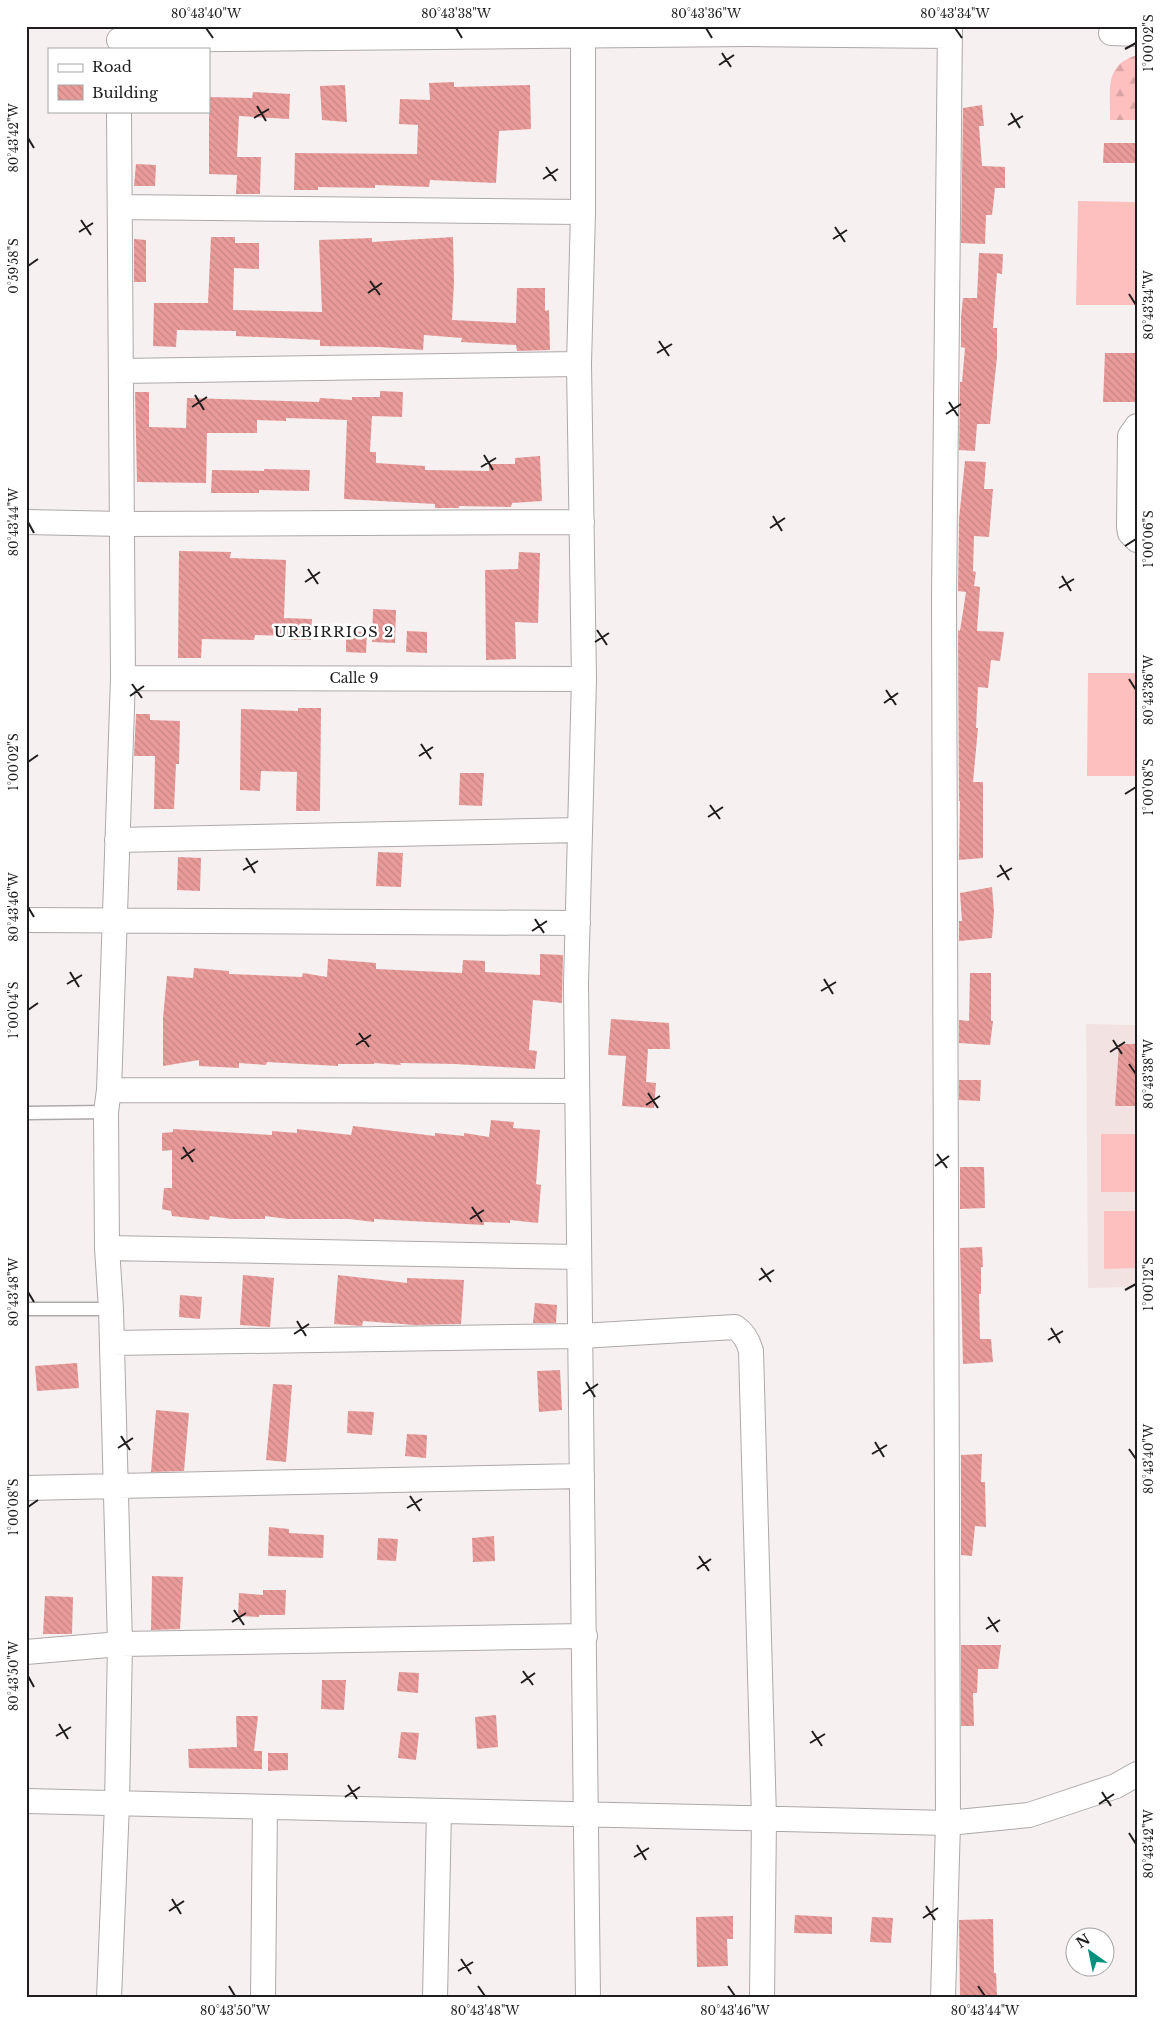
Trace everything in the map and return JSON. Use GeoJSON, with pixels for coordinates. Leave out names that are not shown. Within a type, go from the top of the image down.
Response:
{"type":"FeatureCollection","features":[{"type":"Feature","properties":{"kind":"street"},"geometry":{"type":"LineString","coordinates":[[119,38],[748,30],[950,31],[944,598],[948,1823],[943,1998]]}},
{"type":"Feature","properties":{"kind":"street"},"geometry":{"type":"LineString","coordinates":[[583,32],[583,212],[579,364],[584,679],[576,984],[588,1998]]}},
{"type":"Feature","properties":{"kind":"street"},"geometry":{"type":"LineString","coordinates":[[1111,34],[1137,34]]}},
{"type":"Feature","properties":{"kind":"street"},"geometry":{"type":"LineString","coordinates":[[109,1998],[117,1804],[120,1644],[111,1309],[106,1248],[107,1101],[123,678],[120,112]]}},
{"type":"Feature","properties":{"kind":"street"},"geometry":{"type":"LineString","coordinates":[[120,207],[583,212]]}},
{"type":"Feature","properties":{"kind":"street"},"geometry":{"type":"LineString","coordinates":[[121,371],[579,364]]}},
{"type":"Feature","properties":{"kind":"street"},"geometry":{"type":"LineString","coordinates":[[1137,426],[1130,436],[1129,527],[1130,532],[1137,540]]}},
{"type":"Feature","properties":{"kind":"street"},"geometry":{"type":"LineString","coordinates":[[26,522],[123,524],[582,522]]}},
{"type":"Feature","properties":{"kind":"street","name":"Calle 9"},"geometry":{"type":"LineString","coordinates":[[123,678],[584,679]]}},
{"type":"Feature","properties":{"kind":"street"},"geometry":{"type":"LineString","coordinates":[[117,840],[579,830]]}},
{"type":"Feature","properties":{"kind":"street"},"geometry":{"type":"LineString","coordinates":[[26,920],[578,923]]}},
{"type":"Feature","properties":{"kind":"street"},"geometry":{"type":"LineString","coordinates":[[107,1101],[577,1091]]}},
{"type":"Feature","properties":{"kind":"street"},"geometry":{"type":"LineString","coordinates":[[106,1248],[580,1257]]}},
{"type":"Feature","properties":{"kind":"street"},"geometry":{"type":"LineString","coordinates":[[112,1343],[581,1336],[735,1327],[741,1331],[749,1343],[751,1351],[764,1818],[762,1998]]}},
{"type":"Feature","properties":{"kind":"street"},"geometry":{"type":"LineString","coordinates":[[26,1488],[582,1476]]}},
{"type":"Feature","properties":{"kind":"street"},"geometry":{"type":"LineString","coordinates":[[26,1652],[120,1644],[585,1636]]}},
{"type":"Feature","properties":{"kind":"street"},"geometry":{"type":"LineString","coordinates":[[26,1801],[948,1823],[1029,1815],[1116,1786],[1137,1774]]}},
{"type":"Feature","properties":{"kind":"street"},"geometry":{"type":"LineString","coordinates":[[263,1998],[265,1808]]}},
{"type":"Feature","properties":{"kind":"street"},"geometry":{"type":"LineString","coordinates":[[435,1998],[439,1812]]}},
{"type":"Feature","properties":{"kind":"lane"},"geometry":{"type":"LineString","coordinates":[[26,1113],[107,1101]]}},
{"type":"Feature","properties":{"kind":"lane"},"geometry":{"type":"LineString","coordinates":[[26,1309],[111,1309]]}},
{"type":"Feature","properties":{"kind":"shaded area"},"geometry":{"type":"Polygon","coordinates":[[[1086,1024],[1137,1025],[1137,1287],[1088,1288],[1086,1024]]]}},
{"type":"Feature","properties":{"kind":"green space"},"geometry":{"type":"Polygon","coordinates":[[[1137,56],[1137,120],[1110,120],[1110,90],[1113,74],[1124,61],[1137,56]]]}},
{"type":"Feature","properties":{"kind":"green space"},"geometry":{"type":"Polygon","coordinates":[[[1078,201],[1137,202],[1136,305],[1076,305],[1078,201]]]}},
{"type":"Feature","properties":{"kind":"green space"},"geometry":{"type":"Polygon","coordinates":[[[1088,673],[1137,673],[1137,776],[1087,776],[1088,673]]]}},
{"type":"Feature","properties":{"kind":"green space"},"geometry":{"type":"Polygon","coordinates":[[[1101,1134],[1137,1134],[1137,1192],[1101,1192],[1101,1134]]]}},
{"type":"Feature","properties":{"kind":"green space"},"geometry":{"type":"Polygon","coordinates":[[[1104,1211],[1137,1211],[1137,1268],[1104,1269],[1104,1211]]]}},
{"type":"Feature","properties":{"kind":"building"},"geometry":{"type":"Polygon","coordinates":[[[454,82],[454,87],[530,85],[531,129],[499,131],[496,183],[430,180],[429,187],[375,185],[375,188],[318,187],[318,190],[294,190],[295,153],[417,154],[418,125],[399,124],[400,99],[430,100],[429,83],[454,82]]]}},
{"type":"Feature","properties":{"kind":"building"},"geometry":{"type":"Polygon","coordinates":[[[345,85],[347,122],[322,120],[320,86],[345,85]]]}},
{"type":"Feature","properties":{"kind":"building"},"geometry":{"type":"Polygon","coordinates":[[[253,92],[290,94],[289,119],[239,116],[237,157],[261,157],[260,194],[236,194],[237,175],[209,174],[210,97],[252,98],[253,92]]]}},
{"type":"Feature","properties":{"kind":"building"},"geometry":{"type":"Polygon","coordinates":[[[982,105],[984,126],[979,126],[982,166],[1005,167],[1005,188],[995,188],[992,215],[986,215],[985,244],[961,243],[963,108],[982,105]]]}},
{"type":"Feature","properties":{"kind":"building"},"geometry":{"type":"Polygon","coordinates":[[[1104,143],[1137,143],[1137,163],[1103,163],[1104,143]]]}},
{"type":"Feature","properties":{"kind":"building"},"geometry":{"type":"Polygon","coordinates":[[[136,164],[156,165],[155,186],[134,186],[136,164]]]}},
{"type":"Feature","properties":{"kind":"building"},"geometry":{"type":"Polygon","coordinates":[[[211,237],[235,237],[235,243],[259,243],[259,269],[234,268],[233,310],[322,312],[319,240],[372,238],[372,242],[453,237],[454,282],[452,320],[516,323],[517,288],[545,288],[545,311],[549,310],[550,350],[517,351],[516,345],[461,342],[462,338],[424,335],[423,350],[320,346],[320,340],[236,336],[236,331],[177,330],[176,347],[153,346],[154,303],[208,303],[211,237]]]}},
{"type":"Feature","properties":{"kind":"building"},"geometry":{"type":"Polygon","coordinates":[[[134,239],[146,240],[146,282],[134,282],[134,239]]]}},
{"type":"Feature","properties":{"kind":"building"},"geometry":{"type":"Polygon","coordinates":[[[979,253],[1003,254],[1002,274],[997,273],[993,328],[997,328],[997,357],[990,424],[977,424],[975,451],[959,450],[960,382],[962,382],[965,348],[961,347],[961,317],[963,298],[977,298],[979,253]]]}},
{"type":"Feature","properties":{"kind":"building"},"geometry":{"type":"Polygon","coordinates":[[[1105,353],[1137,353],[1137,402],[1103,402],[1105,353]]]}},
{"type":"Feature","properties":{"kind":"building"},"geometry":{"type":"Polygon","coordinates":[[[380,391],[403,392],[402,417],[372,416],[370,452],[376,452],[376,463],[425,466],[425,470],[489,471],[489,464],[515,464],[515,458],[540,456],[542,501],[512,503],[511,507],[459,506],[459,508],[435,508],[435,504],[344,499],[347,420],[286,418],[286,421],[257,420],[257,433],[207,433],[206,483],[137,482],[135,392],[149,392],[149,427],[186,428],[187,398],[319,402],[320,398],[352,400],[352,397],[380,397],[380,391]]]}},
{"type":"Feature","properties":{"kind":"building"},"geometry":{"type":"Polygon","coordinates":[[[965,461],[986,462],[984,489],[993,489],[989,537],[974,536],[973,571],[976,572],[974,586],[980,587],[977,631],[1004,632],[1000,661],[991,660],[988,688],[978,687],[976,728],[978,728],[973,782],[983,782],[983,858],[959,860],[958,630],[960,631],[966,592],[958,591],[959,519],[965,461]]]}},
{"type":"Feature","properties":{"kind":"building"},"geometry":{"type":"Polygon","coordinates":[[[264,469],[310,470],[309,491],[259,490],[259,493],[211,493],[212,470],[264,471],[264,469]]]}},
{"type":"Feature","properties":{"kind":"building"},"geometry":{"type":"Polygon","coordinates":[[[179,551],[231,552],[230,558],[286,560],[284,618],[312,619],[311,640],[291,640],[291,636],[255,635],[254,640],[202,639],[201,658],[178,658],[179,551]]]}},
{"type":"Feature","properties":{"kind":"building"},"geometry":{"type":"Polygon","coordinates":[[[519,552],[540,553],[538,623],[515,622],[516,659],[486,660],[485,570],[518,569],[519,552]]]}},
{"type":"Feature","properties":{"kind":"building"},"geometry":{"type":"Polygon","coordinates":[[[373,609],[396,610],[395,643],[372,642],[373,609]]]}},
{"type":"Feature","properties":{"kind":"building"},"geometry":{"type":"Polygon","coordinates":[[[346,631],[367,632],[366,653],[346,652],[346,631]]]}},
{"type":"Feature","properties":{"kind":"building"},"geometry":{"type":"Polygon","coordinates":[[[407,631],[427,632],[427,653],[406,652],[407,631]]]}},
{"type":"Feature","properties":{"kind":"building"},"geometry":{"type":"Polygon","coordinates":[[[298,708],[321,708],[320,811],[296,811],[297,772],[261,771],[260,791],[240,790],[241,709],[298,711],[298,708]]]}},
{"type":"Feature","properties":{"kind":"building"},"geometry":{"type":"Polygon","coordinates":[[[136,714],[150,714],[150,720],[180,721],[179,764],[176,764],[174,809],[154,809],[155,756],[134,756],[136,714]]]}},
{"type":"Feature","properties":{"kind":"building"},"geometry":{"type":"Polygon","coordinates":[[[460,773],[484,773],[482,806],[459,805],[460,773]]]}},
{"type":"Feature","properties":{"kind":"building"},"geometry":{"type":"Polygon","coordinates":[[[378,852],[403,853],[401,887],[376,886],[378,852]]]}},
{"type":"Feature","properties":{"kind":"building"},"geometry":{"type":"Polygon","coordinates":[[[178,857],[201,858],[200,891],[177,890],[178,857]]]}},
{"type":"Feature","properties":{"kind":"building"},"geometry":{"type":"Polygon","coordinates":[[[992,887],[994,911],[992,938],[959,941],[959,921],[962,921],[960,893],[992,887]]]}},
{"type":"Feature","properties":{"kind":"building"},"geometry":{"type":"Polygon","coordinates":[[[540,954],[563,955],[562,1003],[533,1000],[529,1050],[537,1051],[535,1069],[455,1064],[400,1063],[401,1065],[374,1063],[338,1064],[338,1066],[267,1062],[266,1065],[239,1063],[239,1068],[199,1066],[199,1060],[163,1066],[163,1018],[167,976],[193,978],[194,968],[229,971],[229,974],[302,977],[303,973],[327,977],[328,959],[376,963],[376,969],[462,973],[463,960],[485,961],[485,972],[540,975],[540,954]]]}},
{"type":"Feature","properties":{"kind":"building"},"geometry":{"type":"Polygon","coordinates":[[[970,973],[991,973],[991,1021],[993,1021],[990,1045],[959,1043],[959,1020],[969,1021],[970,973]]]}},
{"type":"Feature","properties":{"kind":"building"},"geometry":{"type":"Polygon","coordinates":[[[611,1019],[669,1023],[670,1049],[648,1049],[646,1082],[656,1083],[654,1108],[622,1106],[626,1056],[608,1055],[611,1019]]]}},
{"type":"Feature","properties":{"kind":"building"},"geometry":{"type":"Polygon","coordinates":[[[1119,1044],[1137,1044],[1137,1106],[1115,1106],[1119,1044]]]}},
{"type":"Feature","properties":{"kind":"building"},"geometry":{"type":"Polygon","coordinates":[[[959,1080],[981,1080],[980,1101],[959,1100],[959,1080]]]}},
{"type":"Feature","properties":{"kind":"building"},"geometry":{"type":"Polygon","coordinates":[[[491,1120],[514,1122],[513,1128],[540,1130],[536,1184],[541,1185],[538,1223],[510,1220],[510,1223],[484,1222],[484,1225],[374,1219],[374,1222],[349,1219],[288,1219],[265,1216],[265,1219],[231,1219],[210,1216],[209,1220],[172,1216],[171,1211],[162,1209],[164,1188],[172,1188],[172,1150],[162,1151],[162,1133],[173,1132],[173,1129],[272,1135],[272,1131],[297,1133],[297,1129],[351,1135],[353,1126],[435,1136],[435,1133],[464,1136],[464,1133],[489,1137],[491,1120]]]}},
{"type":"Feature","properties":{"kind":"building"},"geometry":{"type":"Polygon","coordinates":[[[960,1167],[984,1167],[985,1208],[960,1209],[960,1167]]]}},
{"type":"Feature","properties":{"kind":"building"},"geometry":{"type":"Polygon","coordinates":[[[982,1247],[983,1267],[981,1267],[981,1294],[979,1294],[980,1339],[991,1339],[993,1362],[963,1364],[960,1248],[982,1247]]]}},
{"type":"Feature","properties":{"kind":"building"},"geometry":{"type":"Polygon","coordinates":[[[243,1275],[274,1278],[270,1327],[240,1325],[243,1275]]]}},
{"type":"Feature","properties":{"kind":"building"},"geometry":{"type":"Polygon","coordinates":[[[338,1275],[407,1283],[407,1278],[464,1280],[461,1324],[415,1325],[363,1321],[362,1326],[334,1324],[338,1275]]]}},
{"type":"Feature","properties":{"kind":"building"},"geometry":{"type":"Polygon","coordinates":[[[180,1295],[202,1297],[200,1319],[179,1317],[180,1295]]]}},
{"type":"Feature","properties":{"kind":"building"},"geometry":{"type":"Polygon","coordinates":[[[535,1303],[557,1305],[556,1323],[533,1323],[535,1303]]]}},
{"type":"Feature","properties":{"kind":"building"},"geometry":{"type":"Polygon","coordinates":[[[77,1363],[79,1388],[37,1391],[35,1366],[77,1363]]]}},
{"type":"Feature","properties":{"kind":"building"},"geometry":{"type":"Polygon","coordinates":[[[560,1370],[562,1410],[539,1412],[537,1371],[560,1370]]]}},
{"type":"Feature","properties":{"kind":"building"},"geometry":{"type":"Polygon","coordinates":[[[273,1384],[292,1385],[286,1462],[266,1460],[273,1384]]]}},
{"type":"Feature","properties":{"kind":"building"},"geometry":{"type":"Polygon","coordinates":[[[156,1410],[189,1413],[184,1471],[151,1472],[156,1410]]]}},
{"type":"Feature","properties":{"kind":"building"},"geometry":{"type":"Polygon","coordinates":[[[348,1411],[374,1412],[372,1435],[347,1433],[348,1411]]]}},
{"type":"Feature","properties":{"kind":"building"},"geometry":{"type":"Polygon","coordinates":[[[407,1434],[427,1435],[426,1458],[405,1456],[407,1434]]]}},
{"type":"Feature","properties":{"kind":"building"},"geometry":{"type":"Polygon","coordinates":[[[982,1454],[981,1482],[985,1482],[986,1527],[975,1526],[972,1556],[961,1555],[961,1455],[982,1454]]]}},
{"type":"Feature","properties":{"kind":"building"},"geometry":{"type":"Polygon","coordinates":[[[269,1527],[289,1529],[289,1533],[324,1535],[323,1558],[268,1556],[269,1527]]]}},
{"type":"Feature","properties":{"kind":"building"},"geometry":{"type":"Polygon","coordinates":[[[494,1536],[495,1561],[473,1562],[472,1538],[494,1536]]]}},
{"type":"Feature","properties":{"kind":"building"},"geometry":{"type":"Polygon","coordinates":[[[378,1538],[398,1539],[396,1561],[377,1560],[378,1538]]]}},
{"type":"Feature","properties":{"kind":"building"},"geometry":{"type":"Polygon","coordinates":[[[152,1576],[183,1577],[180,1629],[151,1630],[152,1576]]]}},
{"type":"Feature","properties":{"kind":"building"},"geometry":{"type":"Polygon","coordinates":[[[263,1590],[286,1590],[285,1615],[238,1616],[239,1593],[263,1595],[263,1590]]]}},
{"type":"Feature","properties":{"kind":"building"},"geometry":{"type":"Polygon","coordinates":[[[45,1596],[73,1597],[72,1634],[43,1634],[45,1596]]]}},
{"type":"Feature","properties":{"kind":"building"},"geometry":{"type":"Polygon","coordinates":[[[961,1645],[1001,1645],[998,1669],[978,1669],[977,1693],[973,1693],[974,1726],[961,1726],[961,1645]]]}},
{"type":"Feature","properties":{"kind":"building"},"geometry":{"type":"Polygon","coordinates":[[[399,1672],[419,1673],[418,1693],[397,1691],[399,1672]]]}},
{"type":"Feature","properties":{"kind":"building"},"geometry":{"type":"Polygon","coordinates":[[[322,1680],[346,1680],[344,1710],[321,1709],[322,1680]]]}},
{"type":"Feature","properties":{"kind":"building"},"geometry":{"type":"Polygon","coordinates":[[[496,1715],[498,1747],[477,1749],[475,1717],[496,1715]]]}},
{"type":"Feature","properties":{"kind":"building"},"geometry":{"type":"Polygon","coordinates":[[[236,1716],[258,1716],[254,1751],[262,1751],[262,1769],[189,1768],[188,1749],[237,1747],[236,1716]]]}},
{"type":"Feature","properties":{"kind":"building"},"geometry":{"type":"Polygon","coordinates":[[[401,1732],[419,1733],[416,1760],[398,1758],[401,1732]]]}},
{"type":"Feature","properties":{"kind":"building"},"geometry":{"type":"Polygon","coordinates":[[[268,1753],[288,1753],[288,1770],[268,1771],[268,1753]]]}},
{"type":"Feature","properties":{"kind":"building"},"geometry":{"type":"Polygon","coordinates":[[[795,1915],[832,1917],[832,1934],[794,1933],[795,1915]]]}},
{"type":"Feature","properties":{"kind":"building"},"geometry":{"type":"Polygon","coordinates":[[[733,1916],[733,1939],[727,1939],[728,1966],[697,1967],[696,1917],[733,1916]]]}},
{"type":"Feature","properties":{"kind":"building"},"geometry":{"type":"Polygon","coordinates":[[[872,1917],[893,1918],[891,1943],[870,1942],[872,1917]]]}},
{"type":"Feature","properties":{"kind":"building"},"geometry":{"type":"Polygon","coordinates":[[[993,1919],[994,1973],[996,1973],[997,1996],[960,1997],[959,1920],[993,1919]]]}},
{"type":"Feature","properties":{"kind":"district","name":"URBIRRIOS 2"},"geometry":{"type":"Point","coordinates":[334,631]}}]}
